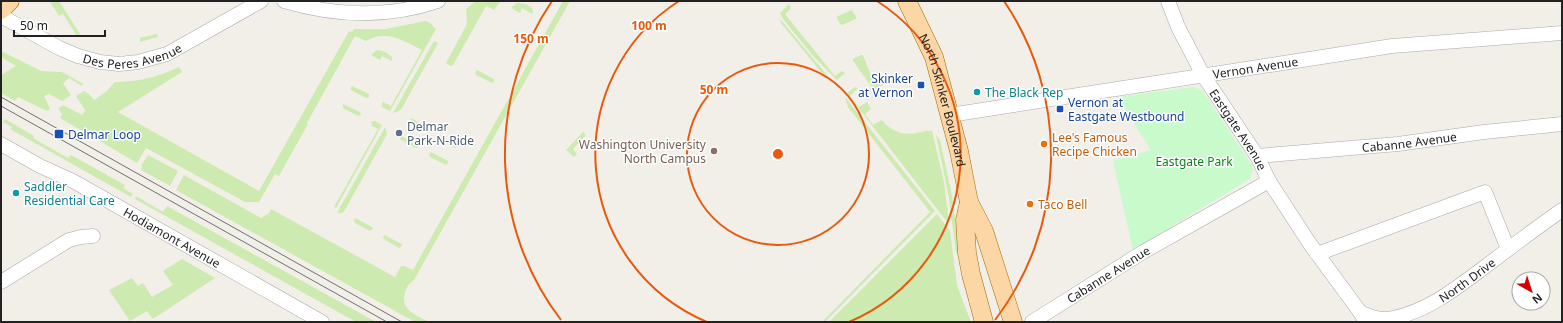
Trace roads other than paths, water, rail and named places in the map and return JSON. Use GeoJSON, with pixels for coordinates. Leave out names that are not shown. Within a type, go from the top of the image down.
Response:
{"type":"FeatureCollection","features":[{"type":"Feature","properties":{"kind":"main road"},"geometry":{"type":"LineString","coordinates":[[1,10],[10,1]]}},
{"type":"Feature","properties":{"kind":"main road","name":"North Skinker Boulevard"},"geometry":{"type":"LineString","coordinates":[[907,1],[934,57],[959,151],[969,202],[984,231],[1012,322]]}},
{"type":"Feature","properties":{"kind":"main road","name":"North Skinker Boulevard"},"geometry":{"type":"LineString","coordinates":[[969,202],[965,220],[967,253],[984,322]]}},
{"type":"Feature","properties":{"kind":"street","name":"Des Peres Avenue"},"geometry":{"type":"LineString","coordinates":[[1,16],[59,48],[78,56],[100,62],[120,64],[138,62],[167,54],[261,1]]}},
{"type":"Feature","properties":{"kind":"street"},"geometry":{"type":"LineString","coordinates":[[284,1],[328,12],[368,14],[408,10],[438,1]]}},
{"type":"Feature","properties":{"kind":"street","name":"Eastgate Avenue"},"geometry":{"type":"LineString","coordinates":[[1168,1],[1178,28],[1203,75],[1257,156],[1270,181],[1317,254],[1363,317]]}},
{"type":"Feature","properties":{"kind":"street","name":"Vernon Avenue"},"geometry":{"type":"LineString","coordinates":[[950,116],[1392,46],[1562,33]]}},
{"type":"Feature","properties":{"kind":"street","name":"Cabanne Avenue"},"geometry":{"type":"LineString","coordinates":[[1257,156],[1398,144],[1484,132],[1562,124]]}},
{"type":"Feature","properties":{"kind":"street","name":"Hodiamont Avenue"},"geometry":{"type":"LineString","coordinates":[[1,144],[40,166],[74,181],[322,322]]}},
{"type":"Feature","properties":{"kind":"street","name":"Cabanne Avenue"},"geometry":{"type":"LineString","coordinates":[[1032,322],[1143,252],[1270,181]]}},
{"type":"Feature","properties":{"kind":"street"},"geometry":{"type":"LineString","coordinates":[[1317,254],[1485,192],[1508,249]]}},
{"type":"Feature","properties":{"kind":"street","name":"North Drive"},"geometry":{"type":"LineString","coordinates":[[1363,317],[1392,319],[1415,312],[1444,296],[1562,210]]}},
{"type":"Feature","properties":{"kind":"street"},"geometry":{"type":"LineString","coordinates":[[1,282],[69,240],[93,236]]}},
{"type":"Feature","properties":{"kind":"tram line"},"geometry":{"type":"LineString","coordinates":[[1,97],[402,322]]}},
{"type":"Feature","properties":{"kind":"tram line"},"geometry":{"type":"LineString","coordinates":[[1,106],[387,322]]}},
{"type":"Feature","properties":{"kind":"place","name":"Skinker at Vernon"},"geometry":{"type":"Point","coordinates":[921,85]}},
{"type":"Feature","properties":{"kind":"place","name":"The Black Rep"},"geometry":{"type":"Point","coordinates":[977,92]}},
{"type":"Feature","properties":{"kind":"place","name":"Vernon at Eastgate Westbound"},"geometry":{"type":"Point","coordinates":[1060,109]}},
{"type":"Feature","properties":{"kind":"place","name":"Delmar Park-N-Ride"},"geometry":{"type":"Point","coordinates":[399,133]}},
{"type":"Feature","properties":{"kind":"place","name":"Delmar Loop"},"geometry":{"type":"Point","coordinates":[59,134]}},
{"type":"Feature","properties":{"kind":"place","name":"Lee's Famous Recipe Chicken"},"geometry":{"type":"Point","coordinates":[1044,144]}},
{"type":"Feature","properties":{"kind":"place","name":"Washington University North Campus"},"geometry":{"type":"Point","coordinates":[714,151]}},
{"type":"Feature","properties":{"kind":"place","name":"Saddler Residential Care"},"geometry":{"type":"Point","coordinates":[16,193]}},
{"type":"Feature","properties":{"kind":"place","name":"Taco Bell"},"geometry":{"type":"Point","coordinates":[1030,204]}},
{"type":"Feature","properties":{"kind":"park label","name":"Eastgate Park"},"geometry":{"type":"Point","coordinates":[1194,161]}}]}
